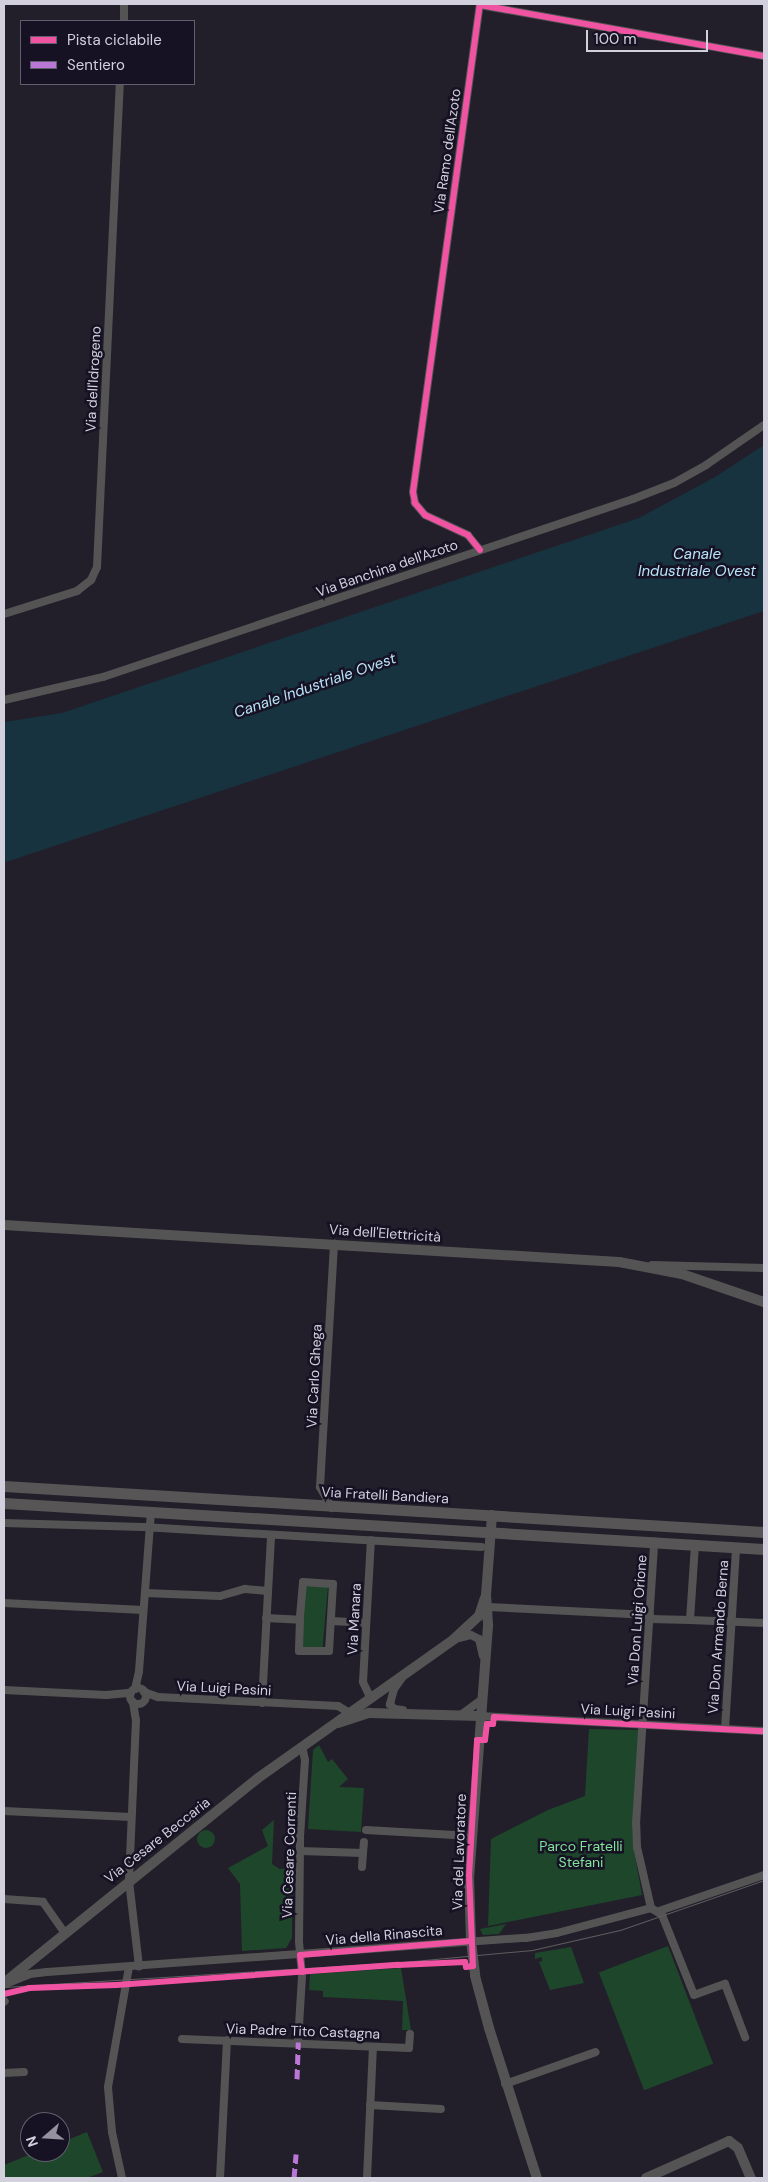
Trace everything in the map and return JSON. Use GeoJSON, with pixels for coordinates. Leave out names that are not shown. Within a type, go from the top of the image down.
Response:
{"type":"FeatureCollection","features":[{"type":"Feature","properties":{"kind":"main road","name":"Via Fratelli Bandiera"},"geometry":{"type":"LineString","coordinates":[[4,1486],[332,1508],[492,1515],[764,1532]]}},
{"type":"Feature","properties":{"kind":"main road"},"geometry":{"type":"LineString","coordinates":[[4,1503],[764,1549]]}},
{"type":"Feature","properties":{"kind":"street"},"geometry":{"type":"LineString","coordinates":[[124,4],[124,20]]}},
{"type":"Feature","properties":{"kind":"street","name":"Via Ramo dell'Azoto"},"geometry":{"type":"LineString","coordinates":[[480,550],[468,535],[425,516],[416,503],[413,492],[476,4],[764,56]]}},
{"type":"Feature","properties":{"kind":"street","name":"Via dell'Idrogeno"},"geometry":{"type":"LineString","coordinates":[[4,614],[77,591],[91,580],[96,567],[120,85]]}},
{"type":"Feature","properties":{"kind":"street","name":"Via Banchina dell'Azoto"},"geometry":{"type":"LineString","coordinates":[[4,700],[103,677],[674,483],[764,425]]}},
{"type":"Feature","properties":{"kind":"street","name":"Via dell'Elettricità"},"geometry":{"type":"LineString","coordinates":[[4,1224],[334,1243],[642,1265],[764,1268]]}},
{"type":"Feature","properties":{"kind":"street","name":"Via Carlo Ghega"},"geometry":{"type":"LineString","coordinates":[[332,1508],[320,1487],[334,1243]]}},
{"type":"Feature","properties":{"kind":"street"},"geometry":{"type":"LineString","coordinates":[[642,1265],[682,1274],[764,1302]]}},
{"type":"Feature","properties":{"kind":"street"},"geometry":{"type":"LineString","coordinates":[[139,1966],[129,1880],[136,1694],[151,1512]]}},
{"type":"Feature","properties":{"kind":"street","name":"Via del Lavoratore"},"geometry":{"type":"LineString","coordinates":[[492,1515],[486,1595],[488,1607],[483,1656],[472,1836],[470,1941],[478,1990],[505,2084],[537,2178]]}},
{"type":"Feature","properties":{"kind":"street"},"geometry":{"type":"LineString","coordinates":[[4,1523],[149,1527],[481,1546]]}},
{"type":"Feature","properties":{"kind":"street"},"geometry":{"type":"LineString","coordinates":[[262,1703],[271,1535]]}},
{"type":"Feature","properties":{"kind":"street","name":"Via Manara"},"geometry":{"type":"LineString","coordinates":[[370,1697],[362,1682],[371,1540]]}},
{"type":"Feature","properties":{"kind":"street","name":"Via Don Luigi Orione"},"geometry":{"type":"LineString","coordinates":[[651,1908],[637,1847],[642,1724],[654,1542]]}},
{"type":"Feature","properties":{"kind":"street"},"geometry":{"type":"LineString","coordinates":[[690,1620],[695,1545]]}},
{"type":"Feature","properties":{"kind":"street","name":"Via Don Armando Berna"},"geometry":{"type":"LineString","coordinates":[[725,1729],[736,1547]]}},
{"type":"Feature","properties":{"kind":"street"},"geometry":{"type":"LineString","coordinates":[[303,1582],[333,1584],[329,1651],[299,1651],[300,1620],[303,1582]]}},
{"type":"Feature","properties":{"kind":"street"},"geometry":{"type":"LineString","coordinates":[[145,1593],[220,1596],[245,1589],[267,1591]]}},
{"type":"Feature","properties":{"kind":"street","name":"Via Cesare Beccaria"},"geometry":{"type":"LineString","coordinates":[[4,1984],[23,1964],[302,1746],[397,1678],[402,1678],[454,1639],[479,1616],[486,1595]]}},
{"type":"Feature","properties":{"kind":"street"},"geometry":{"type":"LineString","coordinates":[[4,1603],[143,1610]]}},
{"type":"Feature","properties":{"kind":"street"},"geometry":{"type":"LineString","coordinates":[[488,1607],[731,1623],[764,1623]]}},
{"type":"Feature","properties":{"kind":"street"},"geometry":{"type":"LineString","coordinates":[[266,1618],[300,1620]]}},
{"type":"Feature","properties":{"kind":"street"},"geometry":{"type":"LineString","coordinates":[[331,1622],[366,1623]]}},
{"type":"Feature","properties":{"kind":"street"},"geometry":{"type":"LineString","coordinates":[[454,1639],[471,1635],[479,1639],[483,1656]]}},
{"type":"Feature","properties":{"kind":"street"},"geometry":{"type":"LineString","coordinates":[[402,1678],[394,1689],[390,1704],[394,1709],[413,1714]]}},
{"type":"Feature","properties":{"kind":"street","name":"Via Luigi Pasini"},"geometry":{"type":"LineString","coordinates":[[4,1690],[106,1695],[136,1694],[158,1698],[338,1706],[348,1712]]}},
{"type":"Feature","properties":{"kind":"street"},"geometry":{"type":"LineString","coordinates":[[136,1694],[143,1702],[136,1720]]}},
{"type":"Feature","properties":{"kind":"street","name":"Via Luigi Pasini"},"geometry":{"type":"LineString","coordinates":[[136,1694],[143,1702],[158,1698]]}},
{"type":"Feature","properties":{"kind":"street"},"geometry":{"type":"LineString","coordinates":[[459,1715],[469,1711],[480,1700],[491,1717]]}},
{"type":"Feature","properties":{"kind":"street","name":"Via Cesare Beccaria"},"geometry":{"type":"LineString","coordinates":[[332,1724],[369,1713],[479,1716]]}},
{"type":"Feature","properties":{"kind":"street","name":"Via Luigi Pasini"},"geometry":{"type":"LineString","coordinates":[[479,1716],[764,1731]]}},
{"type":"Feature","properties":{"kind":"street","name":"Via Cesare Correnti"},"geometry":{"type":"LineString","coordinates":[[298,2042],[301,2001],[300,1851],[306,1760],[302,1746]]}},
{"type":"Feature","properties":{"kind":"street"},"geometry":{"type":"LineString","coordinates":[[4,1811],[131,1817]]}},
{"type":"Feature","properties":{"kind":"street"},"geometry":{"type":"LineString","coordinates":[[366,1830],[472,1836]]}},
{"type":"Feature","properties":{"kind":"street"},"geometry":{"type":"LineString","coordinates":[[362,1867],[364,1842]]}},
{"type":"Feature","properties":{"kind":"street"},"geometry":{"type":"LineString","coordinates":[[300,1851],[363,1854]]}},
{"type":"Feature","properties":{"kind":"street"},"geometry":{"type":"LineString","coordinates":[[661,1913],[764,1874]]}},
{"type":"Feature","properties":{"kind":"street"},"geometry":{"type":"LineString","coordinates":[[4,1899],[42,1902],[64,1932]]}},
{"type":"Feature","properties":{"kind":"street"},"geometry":{"type":"LineString","coordinates":[[651,1908],[661,1913],[694,1995],[725,1984],[745,2037]]}},
{"type":"Feature","properties":{"kind":"street","name":"Via della Rinascita"},"geometry":{"type":"LineString","coordinates":[[4,1984],[36,1973],[300,1955],[557,1933],[651,1908]]}},
{"type":"Feature","properties":{"kind":"street"},"geometry":{"type":"LineString","coordinates":[[4,1973],[23,1964]]}},
{"type":"Feature","properties":{"kind":"street"},"geometry":{"type":"LineString","coordinates":[[122,2178],[112,2132],[108,2086],[130,1967]]}},
{"type":"Feature","properties":{"kind":"street","name":"Via Padre Tito Castagna"},"geometry":{"type":"LineString","coordinates":[[182,2038],[409,2048],[410,2034]]}},
{"type":"Feature","properties":{"kind":"street"},"geometry":{"type":"LineString","coordinates":[[220,2178],[227,2040]]}},
{"type":"Feature","properties":{"kind":"street"},"geometry":{"type":"LineString","coordinates":[[367,2178],[373,2047]]}},
{"type":"Feature","properties":{"kind":"street"},"geometry":{"type":"LineString","coordinates":[[505,2084],[596,2052]]}},
{"type":"Feature","properties":{"kind":"street"},"geometry":{"type":"LineString","coordinates":[[4,2073],[24,2072]]}},
{"type":"Feature","properties":{"kind":"street"},"geometry":{"type":"LineString","coordinates":[[370,2105],[441,2109]]}},
{"type":"Feature","properties":{"kind":"street"},"geometry":{"type":"LineString","coordinates":[[646,2178],[729,2140],[738,2148],[750,2178]]}},
{"type":"Feature","properties":{"kind":"green space"},"geometry":{"type":"Polygon","coordinates":[[[306,1585],[328,1587],[323,1649],[301,1647],[306,1585]]]}},
{"type":"Feature","properties":{"kind":"green space","name":"Parco Fratelli Stefani"},"geometry":{"type":"Polygon","coordinates":[[[589,1729],[639,1730],[633,1845],[642,1895],[488,1926],[491,1839],[548,1810],[585,1796],[589,1729]]]}},
{"type":"Feature","properties":{"kind":"green space"},"geometry":{"type":"Polygon","coordinates":[[[319,1745],[328,1762],[332,1759],[348,1779],[339,1787],[364,1788],[361,1832],[308,1829],[313,1750],[319,1745]]]}},
{"type":"Feature","properties":{"kind":"green space"},"geometry":{"type":"Polygon","coordinates":[[[274,1820],[272,1864],[280,1869],[292,1867],[292,1938],[286,1948],[242,1951],[240,1884],[228,1868],[268,1846],[262,1830],[274,1820]]]}},
{"type":"Feature","properties":{"kind":"green space"},"geometry":{"type":"Polygon","coordinates":[[[206,1830],[212,1833],[215,1839],[212,1845],[206,1848],[200,1845],[197,1839],[200,1833],[206,1830]]]}},
{"type":"Feature","properties":{"kind":"green space"},"geometry":{"type":"Polygon","coordinates":[[[506,1924],[499,1934],[483,1935],[480,1929],[506,1924]]]}},
{"type":"Feature","properties":{"kind":"green space"},"geometry":{"type":"Polygon","coordinates":[[[668,1946],[713,2064],[644,2090],[599,1973],[668,1946]]]}},
{"type":"Feature","properties":{"kind":"green space"},"geometry":{"type":"Polygon","coordinates":[[[571,1947],[584,1983],[550,1990],[539,1962],[542,1961],[542,1957],[535,1959],[535,1953],[571,1947]]]}},
{"type":"Feature","properties":{"kind":"green space"},"geometry":{"type":"Polygon","coordinates":[[[401,1968],[411,2030],[402,2030],[403,2001],[323,1997],[323,1991],[309,1990],[310,1974],[401,1968]]]}},
{"type":"Feature","properties":{"kind":"green space"},"geometry":{"type":"Polygon","coordinates":[[[87,2132],[103,2172],[87,2178],[4,2178],[4,2165],[20,2158],[20,2162],[70,2162],[70,2139],[87,2132]]]}},
{"type":"Feature","properties":{"kind":"water","name":"Canale Industriale Ovest"},"geometry":{"type":"Polygon","coordinates":[[[764,445],[764,611],[6,862],[4,859],[4,722],[62,713],[639,518],[715,477],[764,445]]]}},
{"type":"Feature","properties":{"kind":"tram line"},"geometry":{"type":"LineString","coordinates":[[4,1987],[403,1962],[532,1950],[620,1930],[764,1880]]}},
{"type":"Feature","properties":{"kind":"marked path"},"geometry":{"type":"LineString","coordinates":[[297,2079],[298,2042]]}},
{"type":"Feature","properties":{"kind":"marked path"},"geometry":{"type":"LineString","coordinates":[[294,2178],[296,2154]]}},
{"type":"Feature","properties":{"kind":"cycle path"},"geometry":{"type":"LineString","coordinates":[[480,550],[468,535],[425,515],[415,503],[413,492],[480,5],[764,56]]}},
{"type":"Feature","properties":{"kind":"cycle path"},"geometry":{"type":"LineString","coordinates":[[4,1994],[29,1988],[116,1985],[398,1965],[465,1962],[466,1967],[473,1966],[469,1876],[477,1740],[485,1740],[487,1724],[493,1724],[494,1717],[764,1731]]}},
{"type":"Feature","properties":{"kind":"cycle path"},"geometry":{"type":"LineString","coordinates":[[302,1972],[300,1955],[471,1941]]}}]}
